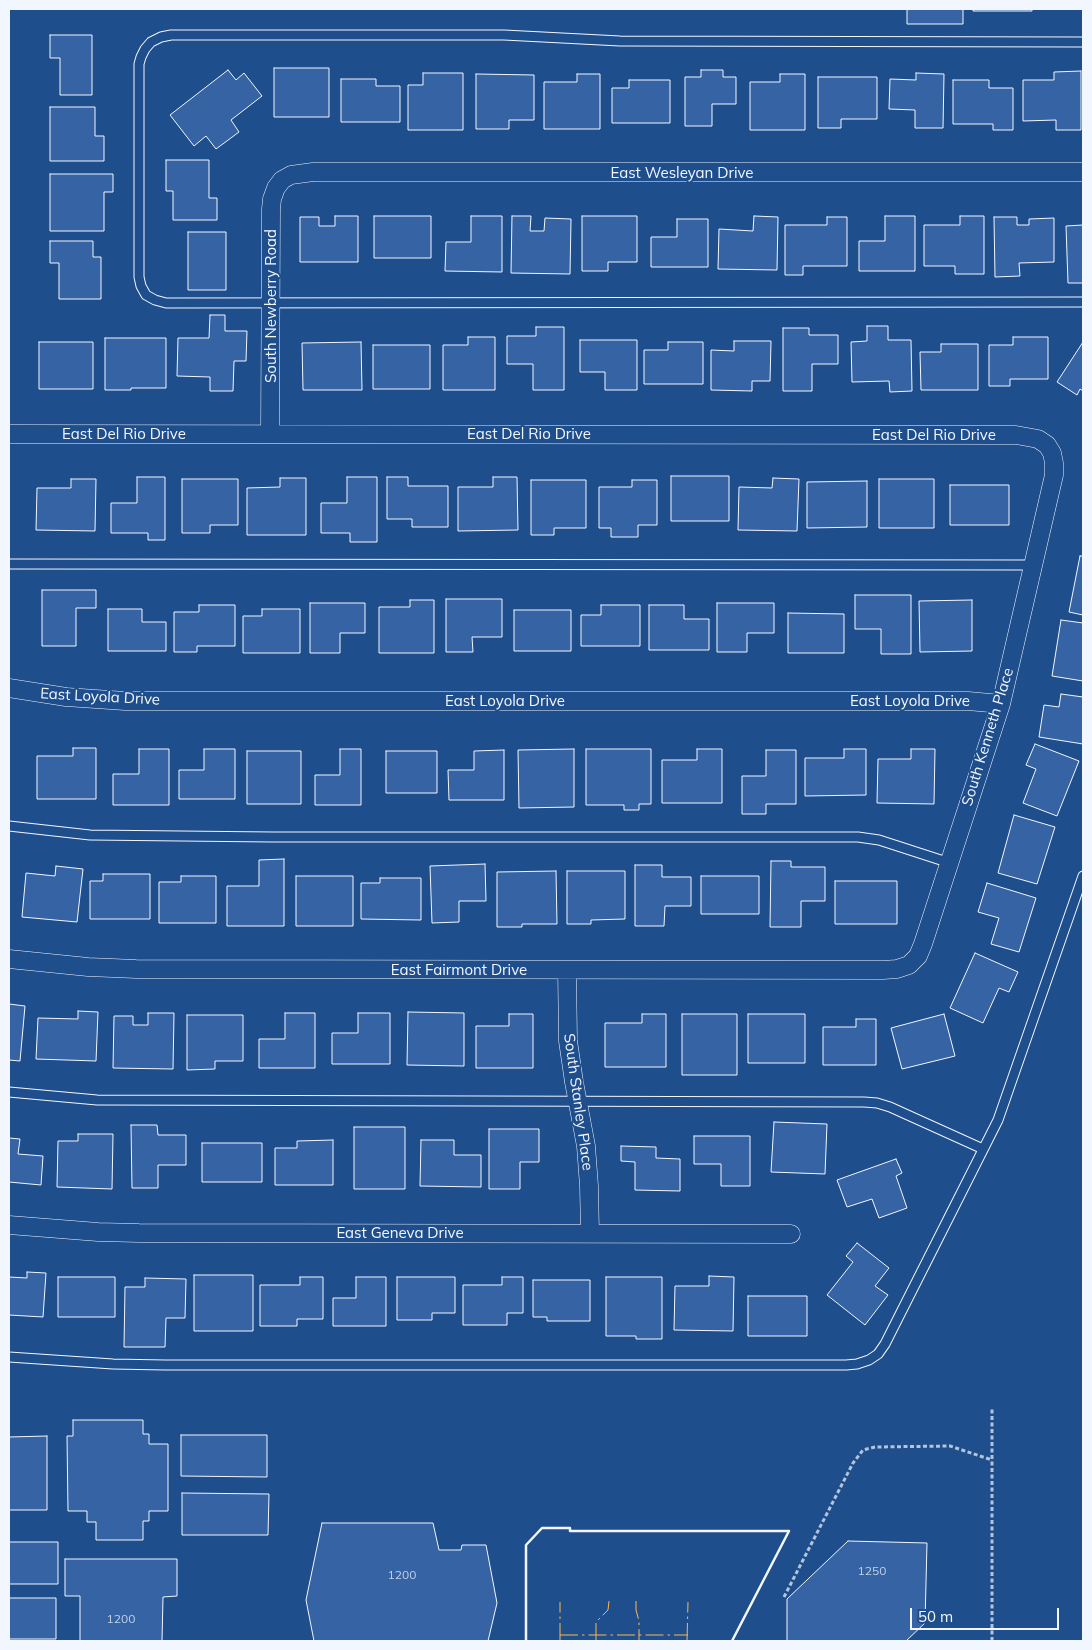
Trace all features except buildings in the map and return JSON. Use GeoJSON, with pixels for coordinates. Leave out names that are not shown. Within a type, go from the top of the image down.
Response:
{"type":"FeatureCollection","features":[{"type":"Feature","properties":{"kind":"street","name":"East Wesleyan Drive"},"geometry":{"type":"LineString","coordinates":[[282,180],[291,175],[313,172],[1083,172]]}},
{"type":"Feature","properties":{"kind":"street","name":"South Newberry Road"},"geometry":{"type":"LineString","coordinates":[[270,434],[271,209],[276,188],[282,180]]}},
{"type":"Feature","properties":{"kind":"street","name":"East Del Rio Drive"},"geometry":{"type":"LineString","coordinates":[[9,434],[1016,435],[1038,439],[1047,445]]}},
{"type":"Feature","properties":{"kind":"street","name":"South Kenneth Place"},"geometry":{"type":"LineString","coordinates":[[909,965],[918,956],[923,944],[1001,704],[1054,475],[1052,453],[1047,445]]}},
{"type":"Feature","properties":{"kind":"street","name":"East Loyola Drive"},"geometry":{"type":"LineString","coordinates":[[9,688],[66,697],[125,701],[968,701],[1001,704]]}},
{"type":"Feature","properties":{"kind":"street","name":"East Fairmont Drive"},"geometry":{"type":"LineString","coordinates":[[9,960],[70,966],[136,969],[884,970],[897,969],[909,965]]}},
{"type":"Feature","properties":{"kind":"street","name":"South Stanley Place"},"geometry":{"type":"LineString","coordinates":[[567,970],[568,1041],[588,1167],[590,1233]]}},
{"type":"Feature","properties":{"kind":"street","name":"East Geneva Drive"},"geometry":{"type":"LineString","coordinates":[[9,1225],[98,1232],[139,1233],[790,1234]]}},
{"type":"Feature","properties":{"kind":"lane"},"geometry":{"type":"LineString","coordinates":[[1083,42],[620,41],[504,35],[181,35],[161,37],[151,42],[145,49],[139,64],[139,277],[146,295],[166,303],[1083,302]]}},
{"type":"Feature","properties":{"kind":"lane"},"geometry":{"type":"LineString","coordinates":[[9,564],[1032,565]]}},
{"type":"Feature","properties":{"kind":"lane"},"geometry":{"type":"LineString","coordinates":[[9,826],[90,835],[262,837],[858,837],[879,840],[950,863]]}},
{"type":"Feature","properties":{"kind":"lane"},"geometry":{"type":"LineString","coordinates":[[9,1357],[113,1364],[165,1365],[857,1364],[869,1360],[878,1354],[885,1344],[998,1120],[1083,876]]}},
{"type":"Feature","properties":{"kind":"lane"},"geometry":{"type":"LineString","coordinates":[[9,1092],[97,1100],[877,1103],[890,1106],[983,1149]]}},
{"type":"Feature","properties":{"kind":"path"},"geometry":{"type":"LineString","coordinates":[[992,1409],[992,1641]]}},
{"type":"Feature","properties":{"kind":"path"},"geometry":{"type":"LineString","coordinates":[[784,1596],[853,1463],[864,1450],[875,1447],[950,1446],[992,1460]]}},
{"type":"Feature","properties":{"kind":"wall"},"geometry":{"type":"LineString","coordinates":[[526,1641],[526,1545],[542,1528],[570,1528],[570,1531],[789,1531],[732,1641]]}},
{"type":"Feature","properties":{"kind":"power"},"geometry":{"type":"LineString","coordinates":[[596,1641],[596,1622],[608,1610],[609,1601]]}},
{"type":"Feature","properties":{"kind":"power"},"geometry":{"type":"LineString","coordinates":[[636,1601],[639,1641]]}},
{"type":"Feature","properties":{"kind":"power"},"geometry":{"type":"LineString","coordinates":[[560,1602],[560,1641]]}},
{"type":"Feature","properties":{"kind":"power"},"geometry":{"type":"LineString","coordinates":[[687,1641],[688,1602]]}},
{"type":"Feature","properties":{"kind":"power"},"geometry":{"type":"LineString","coordinates":[[560,1635],[688,1635]]}}]}
